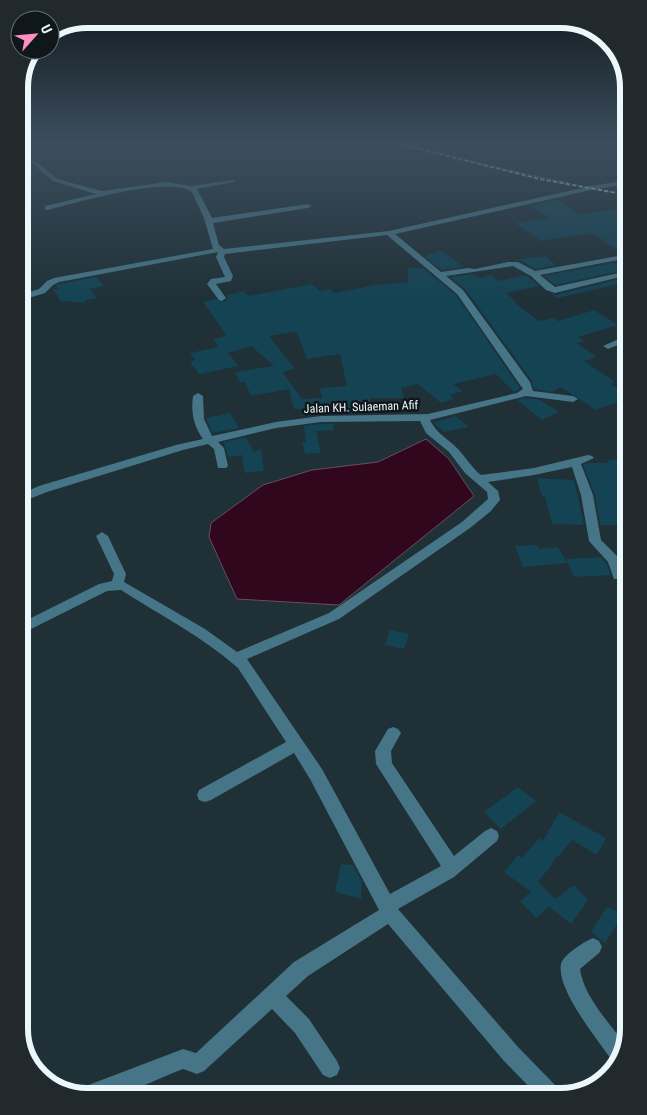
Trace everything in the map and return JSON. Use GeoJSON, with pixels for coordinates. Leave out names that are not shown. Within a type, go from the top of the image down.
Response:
{"type":"FeatureCollection","features":[{"type":"Feature","properties":{"kind":"street"},"geometry":{"type":"LineString","coordinates":[[48,208],[98,195]]}},
{"type":"Feature","properties":{"kind":"street"},"geometry":{"type":"LineString","coordinates":[[197,195],[209,221],[215,246],[220,251],[220,257],[233,289]]}},
{"type":"Feature","properties":{"kind":"street"},"geometry":{"type":"LineString","coordinates":[[28,295],[42,291],[50,283],[57,280],[220,251],[389,233],[559,195]]}},
{"type":"Feature","properties":{"kind":"street"},"geometry":{"type":"LineString","coordinates":[[209,221],[308,206]]}},
{"type":"Feature","properties":{"kind":"street"},"geometry":{"type":"LineString","coordinates":[[389,233],[460,292],[529,388],[526,393],[572,399]]}},
{"type":"Feature","properties":{"kind":"street"},"geometry":{"type":"LineString","coordinates":[[534,274],[618,258]]}},
{"type":"Feature","properties":{"kind":"street"},"geometry":{"type":"LineString","coordinates":[[438,275],[468,270],[475,272],[515,264],[534,274],[549,288],[555,290],[620,276]]}},
{"type":"Feature","properties":{"kind":"street"},"geometry":{"type":"LineString","coordinates":[[222,298],[211,284],[228,279]]}},
{"type":"Feature","properties":{"kind":"street"},"geometry":{"type":"LineString","coordinates":[[608,346],[620,341]]}},
{"type":"Feature","properties":{"kind":"street","name":"Jalan KH. Sulaeman Afif"},"geometry":{"type":"LineString","coordinates":[[28,495],[170,449],[276,425],[321,419],[423,418],[526,393]]}},
{"type":"Feature","properties":{"kind":"street"},"geometry":{"type":"LineString","coordinates":[[198,396],[196,412],[198,420],[207,441],[219,448],[222,466]]}},
{"type":"Feature","properties":{"kind":"street"},"geometry":{"type":"LineString","coordinates":[[236,658],[334,616],[488,508],[494,500],[492,491],[469,471],[453,450],[430,431],[423,418]]}},
{"type":"Feature","properties":{"kind":"street"},"geometry":{"type":"LineString","coordinates":[[479,479],[588,458]]}},
{"type":"Feature","properties":{"kind":"street"},"geometry":{"type":"LineString","coordinates":[[575,462],[581,474],[587,496],[595,541],[614,560],[619,576]]}},
{"type":"Feature","properties":{"kind":"street"},"geometry":{"type":"LineString","coordinates":[[102,536],[120,574],[117,585]]}},
{"type":"Feature","properties":{"kind":"street"},"geometry":{"type":"LineString","coordinates":[[28,625],[104,587],[124,586],[150,601],[243,664],[316,774],[388,909],[511,1054],[544,1088]]}},
{"type":"Feature","properties":{"kind":"street"},"geometry":{"type":"LineString","coordinates":[[393,733],[383,751],[384,764],[452,868]]}},
{"type":"Feature","properties":{"kind":"street"},"geometry":{"type":"LineString","coordinates":[[205,795],[296,744]]}},
{"type":"Feature","properties":{"kind":"street"},"geometry":{"type":"LineString","coordinates":[[109,1087],[183,1059],[197,1064],[201,1062],[273,997],[301,968],[452,868],[491,836]]}},
{"type":"Feature","properties":{"kind":"street"},"geometry":{"type":"LineString","coordinates":[[593,947],[570,965],[570,971],[580,998],[615,1048]]}},
{"type":"Feature","properties":{"kind":"street"},"geometry":{"type":"LineString","coordinates":[[273,997],[302,1026],[330,1068]]}},
{"type":"Feature","properties":{"kind":"shaded area"},"geometry":{"type":"Polygon","coordinates":[[[426,439],[449,459],[474,496],[339,605],[237,599],[209,537],[211,523],[263,485],[312,470],[378,462],[426,439]]]}},
{"type":"Feature","properties":{"kind":"building"},"geometry":{"type":"Polygon","coordinates":[[[556,200],[581,214],[620,209],[620,252],[594,234],[541,241],[515,223],[550,218],[529,206],[556,200]]]}},
{"type":"Feature","properties":{"kind":"building"},"geometry":{"type":"Polygon","coordinates":[[[442,251],[464,267],[442,270],[425,257],[426,255],[442,251]]]}},
{"type":"Feature","properties":{"kind":"building"},"geometry":{"type":"Polygon","coordinates":[[[545,256],[556,265],[535,269],[518,259],[545,256]]]}},
{"type":"Feature","properties":{"kind":"building"},"geometry":{"type":"Polygon","coordinates":[[[613,263],[620,267],[620,271],[555,285],[544,276],[613,263]]]}},
{"type":"Feature","properties":{"kind":"building"},"geometry":{"type":"Polygon","coordinates":[[[408,268],[424,269],[456,295],[520,388],[514,392],[496,374],[453,384],[463,391],[450,395],[454,399],[441,403],[418,384],[401,388],[404,398],[370,398],[373,413],[303,416],[300,409],[294,409],[289,389],[251,396],[245,382],[240,383],[235,372],[274,366],[251,346],[228,353],[239,366],[199,374],[190,362],[195,360],[190,353],[219,347],[213,339],[227,336],[203,302],[216,299],[223,302],[227,300],[228,295],[244,291],[248,296],[312,284],[320,291],[330,289],[334,293],[381,284],[408,282],[408,268]],[[297,332],[269,336],[295,369],[282,372],[302,399],[322,398],[320,388],[347,386],[340,354],[307,359],[297,332]]]}},
{"type":"Feature","properties":{"kind":"building"},"geometry":{"type":"Polygon","coordinates":[[[473,274],[479,278],[491,275],[498,281],[525,275],[539,286],[506,293],[518,303],[515,303],[539,321],[553,318],[558,321],[594,310],[618,325],[578,337],[584,341],[577,343],[597,357],[584,361],[615,382],[611,384],[620,390],[620,401],[596,410],[561,387],[552,392],[534,389],[532,381],[465,289],[450,277],[473,274]]]}},
{"type":"Feature","properties":{"kind":"building"},"geometry":{"type":"Polygon","coordinates":[[[96,277],[104,286],[90,289],[97,298],[85,300],[85,303],[61,302],[54,290],[58,289],[56,285],[96,277]]]}},
{"type":"Feature","properties":{"kind":"building"},"geometry":{"type":"Polygon","coordinates":[[[620,279],[620,284],[557,298],[550,293],[555,295],[620,279]]]}},
{"type":"Feature","properties":{"kind":"building"},"geometry":{"type":"Polygon","coordinates":[[[526,398],[540,400],[559,412],[542,420],[517,400],[526,398]]]}},
{"type":"Feature","properties":{"kind":"building"},"geometry":{"type":"Polygon","coordinates":[[[230,413],[239,428],[212,433],[206,418],[230,413]]]}},
{"type":"Feature","properties":{"kind":"building"},"geometry":{"type":"Polygon","coordinates":[[[455,416],[469,427],[444,432],[434,423],[455,416]]]}},
{"type":"Feature","properties":{"kind":"building"},"geometry":{"type":"Polygon","coordinates":[[[333,424],[334,430],[316,431],[321,453],[305,454],[302,442],[306,442],[304,426],[333,424]]]}},
{"type":"Feature","properties":{"kind":"building"},"geometry":{"type":"Polygon","coordinates":[[[246,437],[254,452],[261,449],[264,471],[245,473],[242,455],[228,457],[224,442],[246,437]]]}},
{"type":"Feature","properties":{"kind":"building"},"geometry":{"type":"Polygon","coordinates":[[[620,459],[620,525],[600,525],[595,495],[583,465],[588,463],[609,463],[608,460],[620,459]]]}},
{"type":"Feature","properties":{"kind":"building"},"geometry":{"type":"Polygon","coordinates":[[[537,478],[574,480],[584,525],[552,524],[545,496],[542,496],[537,478]]]}},
{"type":"Feature","properties":{"kind":"building"},"geometry":{"type":"Polygon","coordinates":[[[537,545],[539,549],[558,547],[567,563],[523,567],[515,546],[537,545]]]}},
{"type":"Feature","properties":{"kind":"building"},"geometry":{"type":"Polygon","coordinates":[[[601,557],[611,575],[574,577],[566,559],[601,557]]]}},
{"type":"Feature","properties":{"kind":"building"},"geometry":{"type":"Polygon","coordinates":[[[390,630],[409,634],[404,649],[385,645],[390,630]]]}},
{"type":"Feature","properties":{"kind":"building"},"geometry":{"type":"Polygon","coordinates":[[[518,787],[536,801],[501,829],[484,812],[518,787]]]}},
{"type":"Feature","properties":{"kind":"building"},"geometry":{"type":"Polygon","coordinates":[[[559,812],[606,838],[597,855],[572,840],[558,857],[556,856],[551,866],[538,882],[555,899],[574,885],[588,900],[571,924],[549,907],[536,918],[520,901],[531,892],[504,872],[518,855],[522,858],[539,838],[543,841],[559,812]]]}},
{"type":"Feature","properties":{"kind":"building"},"geometry":{"type":"Polygon","coordinates":[[[341,864],[353,865],[362,882],[361,899],[335,892],[341,864]]]}},
{"type":"Feature","properties":{"kind":"building"},"geometry":{"type":"Polygon","coordinates":[[[606,908],[611,908],[620,915],[620,919],[605,943],[591,932],[606,908]]]}}]}
